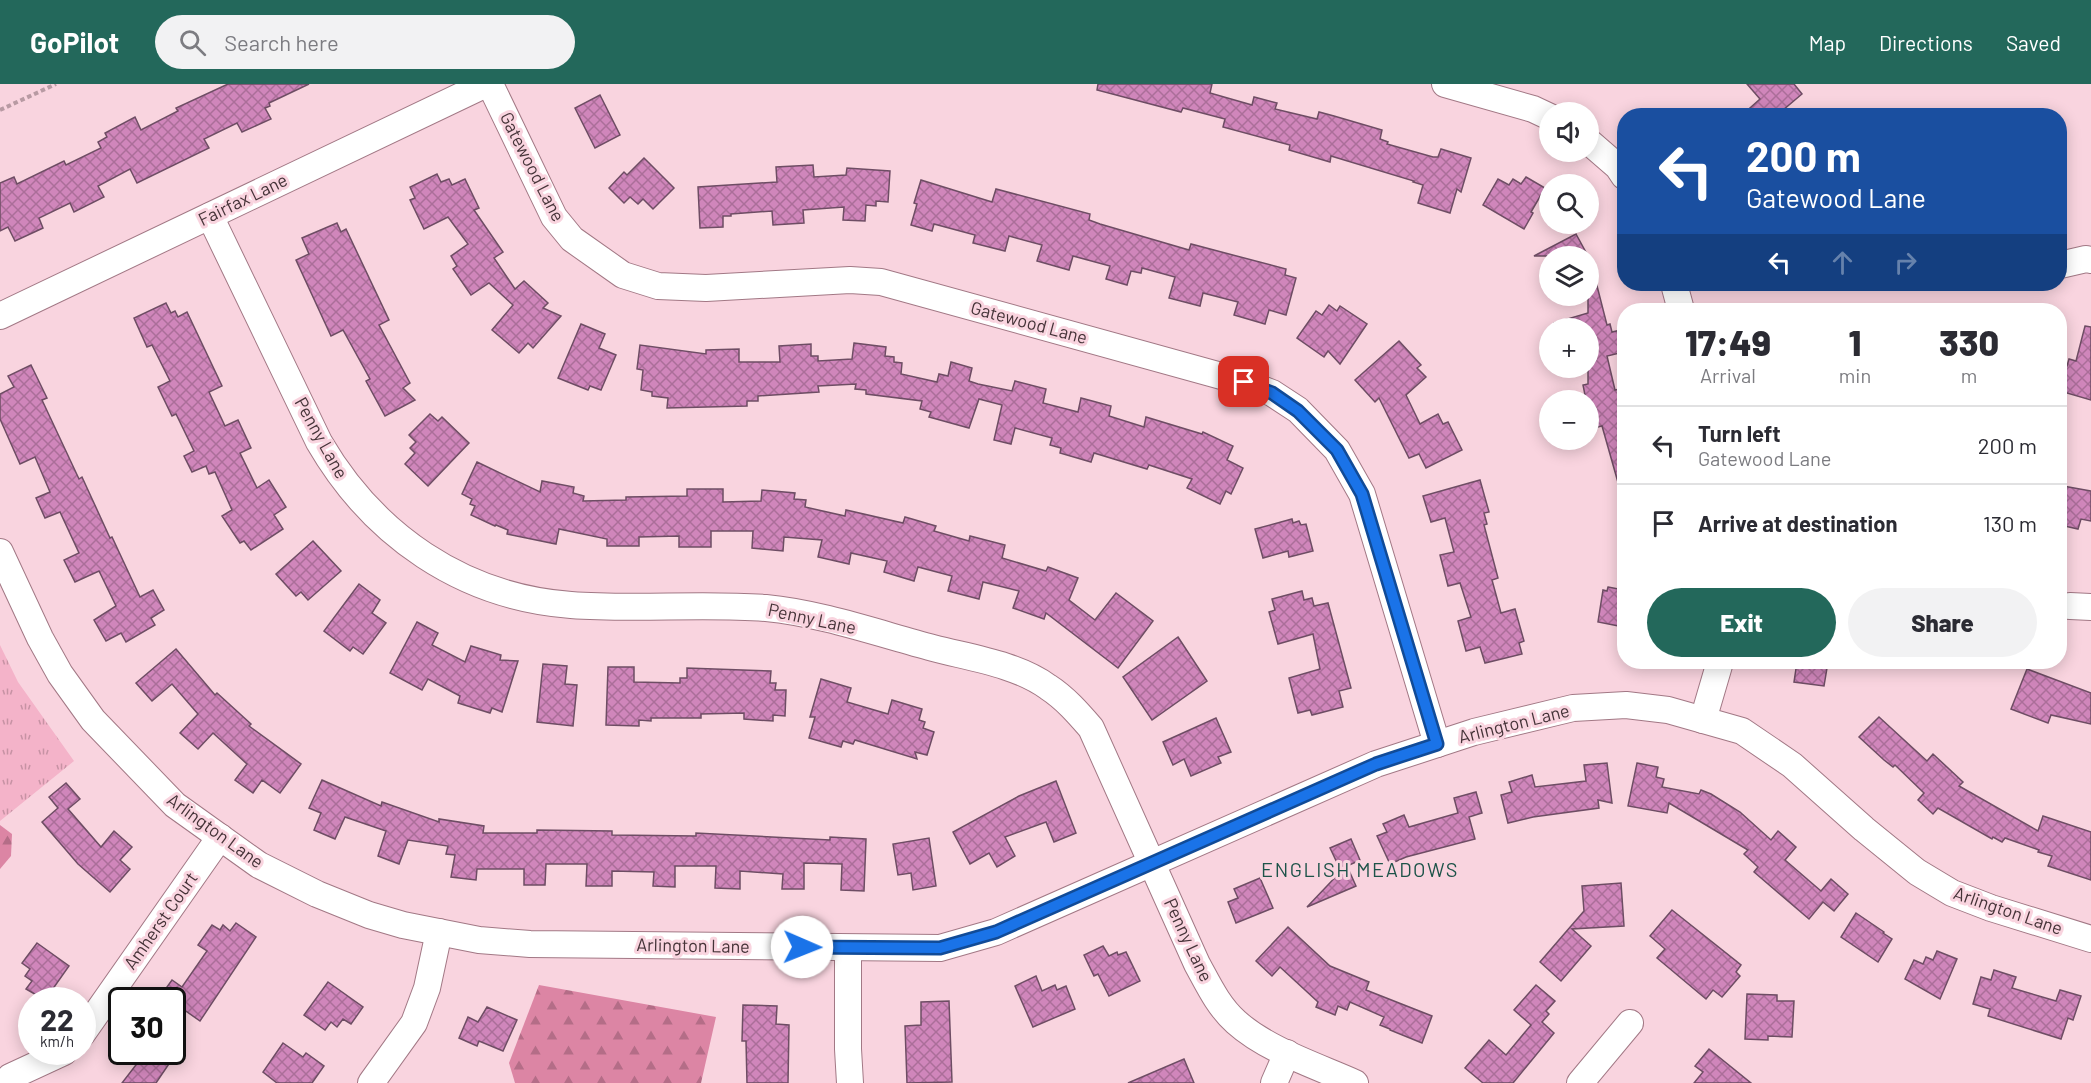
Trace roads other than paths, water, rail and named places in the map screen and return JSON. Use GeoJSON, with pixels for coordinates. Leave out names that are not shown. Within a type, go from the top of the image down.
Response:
{"type":"FeatureCollection","features":[{"type":"Feature","properties":{"kind":"street","name":"Fairfax Lane"},"geometry":{"type":"LineString","coordinates":[[0,316],[488,84]]}},
{"type":"Feature","properties":{"kind":"street","name":"Gatewood Lane"},"geometry":{"type":"LineString","coordinates":[[488,84],[554,217],[572,239],[623,275],[658,286],[705,288],[850,280],[881,282],[1244,382],[1272,393],[1298,411],[1337,450],[1362,494],[1437,744]]}},
{"type":"Feature","properties":{"kind":"street"},"geometry":{"type":"LineString","coordinates":[[1445,84],[1539,112]]}},
{"type":"Feature","properties":{"kind":"street"},"geometry":{"type":"LineString","coordinates":[[1599,151],[1617,166]]}},
{"type":"Feature","properties":{"kind":"street","name":"Penny Lane"},"geometry":{"type":"LineString","coordinates":[[210,216],[319,442],[335,470],[357,498],[386,527],[425,556],[469,581],[512,596],[570,605],[765,608],[806,614],[1013,669],[1047,686],[1070,705],[1091,728],[1197,964],[1215,997],[1234,1021],[1258,1038],[1355,1083]]}},
{"type":"Feature","properties":{"kind":"street"},"geometry":{"type":"LineString","coordinates":[[2067,263],[2091,260]]}},
{"type":"Feature","properties":{"kind":"street","name":"Arlington Lane"},"geometry":{"type":"LineString","coordinates":[[0,552],[40,638],[60,674],[93,720],[175,805],[259,865],[317,894],[369,915],[403,925],[479,940],[530,944],[940,948],[996,932],[1376,764],[1474,732],[1573,708],[1626,705],[1668,710],[1742,731],[1792,765],[1917,872],[1952,893],[1991,909],[2091,939]]}},
{"type":"Feature","properties":{"kind":"street"},"geometry":{"type":"LineString","coordinates":[[1703,720],[1718,669]]}},
{"type":"Feature","properties":{"kind":"street","name":"Amherst Court"},"geometry":{"type":"LineString","coordinates":[[96,1014],[220,837]]}},
{"type":"Feature","properties":{"kind":"street"},"geometry":{"type":"LineString","coordinates":[[371,1083],[414,1023],[428,988],[439,932]]}},
{"type":"Feature","properties":{"kind":"street"},"geometry":{"type":"LineString","coordinates":[[848,948],[850,1083]]}},
{"type":"Feature","properties":{"kind":"street"},"geometry":{"type":"LineString","coordinates":[[1580,1083],[1630,1023]]}},
{"type":"Feature","properties":{"kind":"street"},"geometry":{"type":"LineString","coordinates":[[1274,1083],[1287,1053]]}},
{"type":"Feature","properties":{"kind":"street"},"geometry":{"type":"LineString","coordinates":[[10,1077],[36,1065]]}},
{"type":"Feature","properties":{"kind":"district","name":"ENGLISH MEADOWS"},"geometry":{"type":"Point","coordinates":[1360,870]}}]}
